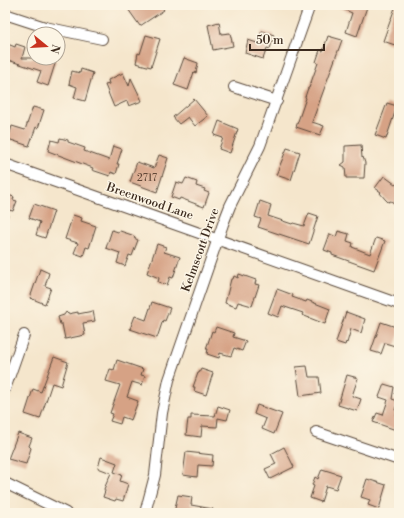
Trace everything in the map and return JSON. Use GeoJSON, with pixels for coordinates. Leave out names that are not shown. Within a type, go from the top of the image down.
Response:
{"type":"FeatureCollection","features":[{"type":"Feature","properties":{"kind":"street","name":"Kelmscott Drive"},"geometry":{"type":"LineString","coordinates":[[145,513],[156,475],[164,396],[174,362],[217,238],[230,206],[260,146],[310,5]]}},
{"type":"Feature","properties":{"kind":"street"},"geometry":{"type":"LineString","coordinates":[[5,14],[52,29],[102,39]]}},
{"type":"Feature","properties":{"kind":"street"},"geometry":{"type":"LineString","coordinates":[[234,87],[277,101]]}},
{"type":"Feature","properties":{"kind":"street","name":"Breenwood Lane"},"geometry":{"type":"LineString","coordinates":[[5,164],[217,238],[399,304]]}},
{"type":"Feature","properties":{"kind":"street"},"geometry":{"type":"LineString","coordinates":[[5,389],[24,335]]}},
{"type":"Feature","properties":{"kind":"street"},"geometry":{"type":"LineString","coordinates":[[316,432],[399,460]]}},
{"type":"Feature","properties":{"kind":"street"},"geometry":{"type":"LineString","coordinates":[[5,483],[66,513]]}},
{"type":"Feature","properties":{"kind":"building"},"geometry":{"type":"Polygon","coordinates":[[[134,5],[160,5],[164,10],[140,26],[128,9],[134,5]]]}},
{"type":"Feature","properties":{"kind":"building"},"geometry":{"type":"Polygon","coordinates":[[[334,5],[363,5],[367,7],[357,36],[346,32],[352,13],[334,5]]]}},
{"type":"Feature","properties":{"kind":"building"},"geometry":{"type":"Polygon","coordinates":[[[396,5],[399,5],[399,33],[395,45],[383,41],[396,5]]]}},
{"type":"Feature","properties":{"kind":"building"},"geometry":{"type":"Polygon","coordinates":[[[219,22],[221,34],[230,33],[233,46],[213,50],[208,25],[219,22]]]}},
{"type":"Feature","properties":{"kind":"building"},"geometry":{"type":"Polygon","coordinates":[[[262,31],[274,35],[270,49],[267,48],[263,59],[245,53],[248,40],[257,43],[262,31]]]}},
{"type":"Feature","properties":{"kind":"building"},"geometry":{"type":"Polygon","coordinates":[[[146,35],[160,39],[151,67],[136,63],[138,53],[140,54],[146,35]]]}},
{"type":"Feature","properties":{"kind":"building"},"geometry":{"type":"Polygon","coordinates":[[[328,36],[342,40],[312,122],[324,126],[320,135],[296,127],[308,88],[318,63],[316,62],[320,50],[323,51],[328,36]]]}},
{"type":"Feature","properties":{"kind":"building"},"geometry":{"type":"Polygon","coordinates":[[[5,43],[15,47],[16,44],[25,47],[22,58],[26,58],[26,66],[5,59],[5,43]]]}},
{"type":"Feature","properties":{"kind":"building"},"geometry":{"type":"Polygon","coordinates":[[[184,58],[198,63],[196,73],[194,72],[188,90],[174,85],[184,58]]]}},
{"type":"Feature","properties":{"kind":"building"},"geometry":{"type":"Polygon","coordinates":[[[26,66],[54,66],[48,86],[37,82],[41,71],[26,66]]]}},
{"type":"Feature","properties":{"kind":"building"},"geometry":{"type":"Polygon","coordinates":[[[81,69],[93,73],[85,101],[74,98],[77,87],[69,84],[72,71],[80,73],[81,69]]]}},
{"type":"Feature","properties":{"kind":"building"},"geometry":{"type":"Polygon","coordinates":[[[123,73],[129,86],[131,78],[142,101],[129,106],[127,101],[114,107],[105,85],[109,84],[108,80],[123,73]]]}},
{"type":"Feature","properties":{"kind":"building"},"geometry":{"type":"Polygon","coordinates":[[[194,99],[208,116],[195,126],[188,117],[179,124],[173,117],[194,99]]]}},
{"type":"Feature","properties":{"kind":"building"},"geometry":{"type":"Polygon","coordinates":[[[387,103],[397,106],[386,139],[375,135],[387,103]]]}},
{"type":"Feature","properties":{"kind":"building"},"geometry":{"type":"Polygon","coordinates":[[[33,107],[44,110],[38,128],[36,127],[29,146],[8,139],[12,126],[25,130],[33,107]]]}},
{"type":"Feature","properties":{"kind":"building"},"geometry":{"type":"Polygon","coordinates":[[[219,121],[238,129],[230,153],[219,149],[223,138],[214,135],[219,121]]]}},
{"type":"Feature","properties":{"kind":"building"},"geometry":{"type":"Polygon","coordinates":[[[60,138],[85,148],[84,151],[109,160],[113,146],[122,149],[117,164],[119,164],[116,174],[111,172],[110,176],[92,170],[93,168],[48,151],[51,140],[59,142],[60,138]]]}},
{"type":"Feature","properties":{"kind":"building"},"geometry":{"type":"Polygon","coordinates":[[[361,145],[362,158],[363,157],[365,163],[364,178],[346,178],[345,167],[341,165],[345,162],[345,146],[361,145]]]}},
{"type":"Feature","properties":{"kind":"building"},"geometry":{"type":"Polygon","coordinates":[[[287,148],[300,152],[291,180],[276,175],[287,148]]]}},
{"type":"Feature","properties":{"kind":"building"},"geometry":{"type":"Polygon","coordinates":[[[159,155],[168,158],[157,192],[130,182],[137,162],[154,168],[159,155]]]}},
{"type":"Feature","properties":{"kind":"building"},"geometry":{"type":"Polygon","coordinates":[[[384,176],[399,187],[399,207],[391,201],[388,202],[380,193],[381,192],[375,188],[384,176]]]}},
{"type":"Feature","properties":{"kind":"building"},"geometry":{"type":"Polygon","coordinates":[[[186,178],[197,182],[196,186],[205,189],[204,191],[209,193],[204,207],[180,198],[179,200],[171,197],[176,182],[183,184],[186,178]]]}},
{"type":"Feature","properties":{"kind":"building"},"geometry":{"type":"Polygon","coordinates":[[[5,194],[14,197],[13,200],[17,201],[13,211],[9,210],[7,219],[5,218],[5,194]]]}},
{"type":"Feature","properties":{"kind":"building"},"geometry":{"type":"Polygon","coordinates":[[[260,201],[271,205],[268,216],[292,224],[304,226],[309,213],[318,216],[309,244],[258,227],[261,219],[255,217],[260,201]]]}},
{"type":"Feature","properties":{"kind":"building"},"geometry":{"type":"Polygon","coordinates":[[[34,204],[54,211],[45,238],[36,235],[40,222],[29,218],[34,204]]]}},
{"type":"Feature","properties":{"kind":"building"},"geometry":{"type":"Polygon","coordinates":[[[73,215],[82,218],[81,221],[96,226],[89,248],[86,247],[83,256],[74,253],[78,243],[65,239],[73,215]]]}},
{"type":"Feature","properties":{"kind":"building"},"geometry":{"type":"Polygon","coordinates":[[[112,230],[132,235],[138,240],[132,256],[129,255],[125,266],[117,263],[120,253],[106,248],[112,230]]]}},
{"type":"Feature","properties":{"kind":"building"},"geometry":{"type":"Polygon","coordinates":[[[338,231],[349,234],[347,241],[353,243],[352,247],[370,254],[376,238],[385,241],[374,270],[332,255],[332,253],[324,250],[330,234],[336,237],[338,231]]]}},
{"type":"Feature","properties":{"kind":"building"},"geometry":{"type":"Polygon","coordinates":[[[157,244],[166,247],[164,252],[180,257],[173,278],[170,277],[167,285],[158,282],[159,278],[147,273],[157,244]]]}},
{"type":"Feature","properties":{"kind":"building"},"geometry":{"type":"Polygon","coordinates":[[[40,269],[49,273],[45,286],[51,288],[45,304],[30,298],[40,269]]]}},
{"type":"Feature","properties":{"kind":"building"},"geometry":{"type":"Polygon","coordinates":[[[239,274],[256,280],[255,284],[259,285],[252,306],[238,302],[236,307],[225,303],[231,279],[233,279],[234,276],[238,278],[239,274]]]}},
{"type":"Feature","properties":{"kind":"building"},"geometry":{"type":"Polygon","coordinates":[[[277,289],[293,295],[292,297],[306,302],[307,300],[330,309],[325,324],[302,315],[303,313],[282,306],[278,317],[268,313],[277,289]]]}},
{"type":"Feature","properties":{"kind":"building"},"geometry":{"type":"Polygon","coordinates":[[[152,302],[170,308],[165,321],[163,320],[157,338],[130,329],[135,316],[146,320],[152,302]]]}},
{"type":"Feature","properties":{"kind":"building"},"geometry":{"type":"Polygon","coordinates":[[[93,311],[95,321],[83,323],[85,335],[65,339],[62,324],[60,324],[58,317],[64,315],[66,312],[68,314],[78,312],[78,314],[93,311]]]}},
{"type":"Feature","properties":{"kind":"building"},"geometry":{"type":"Polygon","coordinates":[[[346,312],[365,319],[361,333],[351,329],[345,345],[336,342],[346,312]]]}},
{"type":"Feature","properties":{"kind":"building"},"geometry":{"type":"Polygon","coordinates":[[[381,322],[399,328],[399,334],[395,346],[385,343],[381,354],[371,351],[381,322]]]}},
{"type":"Feature","properties":{"kind":"building"},"geometry":{"type":"Polygon","coordinates":[[[216,327],[234,333],[233,337],[246,341],[242,351],[234,348],[231,356],[220,353],[219,358],[207,354],[208,349],[206,349],[212,331],[214,332],[216,327]]]}},
{"type":"Feature","properties":{"kind":"building"},"geometry":{"type":"Polygon","coordinates":[[[54,357],[68,362],[61,386],[52,383],[40,419],[25,414],[33,389],[41,392],[54,357]]]}},
{"type":"Feature","properties":{"kind":"building"},"geometry":{"type":"Polygon","coordinates":[[[117,360],[143,369],[141,375],[145,376],[142,385],[132,382],[127,397],[138,401],[131,420],[122,417],[120,424],[110,421],[113,414],[110,413],[120,385],[106,381],[110,369],[114,370],[117,360]]]}},
{"type":"Feature","properties":{"kind":"building"},"geometry":{"type":"Polygon","coordinates":[[[307,366],[309,377],[319,377],[321,393],[300,396],[296,367],[307,366]]]}},
{"type":"Feature","properties":{"kind":"building"},"geometry":{"type":"Polygon","coordinates":[[[201,369],[213,373],[206,395],[194,391],[195,387],[193,387],[201,369]]]}},
{"type":"Feature","properties":{"kind":"building"},"geometry":{"type":"Polygon","coordinates":[[[347,375],[358,378],[352,396],[361,399],[357,411],[338,405],[347,375]]]}},
{"type":"Feature","properties":{"kind":"building"},"geometry":{"type":"Polygon","coordinates":[[[384,384],[394,387],[392,399],[398,401],[395,410],[397,411],[396,415],[399,416],[399,431],[373,422],[377,413],[383,415],[388,400],[379,397],[384,384]]]}},
{"type":"Feature","properties":{"kind":"building"},"geometry":{"type":"Polygon","coordinates":[[[257,405],[282,414],[274,434],[262,429],[266,419],[254,414],[257,405]]]}},
{"type":"Feature","properties":{"kind":"building"},"geometry":{"type":"Polygon","coordinates":[[[218,406],[230,410],[227,420],[218,418],[217,427],[202,426],[201,437],[186,435],[188,419],[191,419],[191,415],[215,416],[218,406]]]}},
{"type":"Feature","properties":{"kind":"building"},"geometry":{"type":"Polygon","coordinates":[[[18,433],[32,438],[29,446],[31,448],[26,464],[8,459],[18,433]]]}},
{"type":"Feature","properties":{"kind":"building"},"geometry":{"type":"Polygon","coordinates":[[[284,447],[294,467],[270,479],[265,469],[276,464],[271,454],[284,447]]]}},
{"type":"Feature","properties":{"kind":"building"},"geometry":{"type":"Polygon","coordinates":[[[186,452],[213,455],[212,466],[198,465],[197,477],[183,475],[186,452]]]}},
{"type":"Feature","properties":{"kind":"building"},"geometry":{"type":"Polygon","coordinates":[[[101,457],[117,463],[114,472],[122,475],[120,481],[128,484],[123,501],[116,499],[115,501],[103,497],[105,491],[104,489],[111,473],[98,468],[101,457]]]}},
{"type":"Feature","properties":{"kind":"building"},"geometry":{"type":"Polygon","coordinates":[[[322,469],[341,475],[336,489],[326,486],[321,502],[310,498],[315,477],[318,479],[322,469]]]}},
{"type":"Feature","properties":{"kind":"building"},"geometry":{"type":"Polygon","coordinates":[[[367,479],[386,485],[379,509],[368,505],[370,500],[361,497],[367,479]]]}},
{"type":"Feature","properties":{"kind":"building"},"geometry":{"type":"Polygon","coordinates":[[[178,495],[192,497],[191,505],[213,509],[213,513],[174,513],[178,495]]]}}]}
